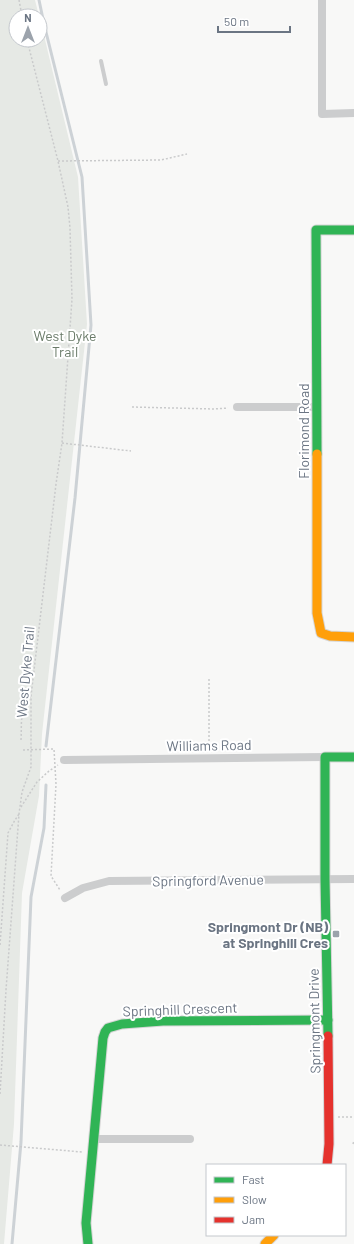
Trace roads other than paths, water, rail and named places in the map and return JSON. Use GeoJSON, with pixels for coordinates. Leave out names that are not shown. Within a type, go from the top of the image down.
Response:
{"type":"FeatureCollection","features":[{"type":"Feature","properties":{"kind":"street"},"geometry":{"type":"LineString","coordinates":[[322,0],[322,114],[354,113]]}},
{"type":"Feature","properties":{"kind":"street","name":"Florimond Road"},"geometry":{"type":"LineString","coordinates":[[354,230],[316,230],[317,613],[321,633],[330,636],[354,637]]}},
{"type":"Feature","properties":{"kind":"street"},"geometry":{"type":"LineString","coordinates":[[237,407],[316,407]]}},
{"type":"Feature","properties":{"kind":"street","name":"Springmont Drive"},"geometry":{"type":"LineString","coordinates":[[325,757],[325,879],[329,1144],[327,1164]]}},
{"type":"Feature","properties":{"kind":"street","name":"Williams Road"},"geometry":{"type":"LineString","coordinates":[[64,760],[354,757]]}},
{"type":"Feature","properties":{"kind":"street","name":"Springford Avenue"},"geometry":{"type":"LineString","coordinates":[[65,898],[83,888],[110,881],[354,879]]}},
{"type":"Feature","properties":{"kind":"street","name":"Springhill Crescent"},"geometry":{"type":"LineString","coordinates":[[88,1244],[86,1223],[103,1038],[108,1028],[122,1024],[163,1021],[328,1020]]}},
{"type":"Feature","properties":{"kind":"street"},"geometry":{"type":"LineString","coordinates":[[94,1139],[190,1139]]}},
{"type":"Feature","properties":{"kind":"street"},"geometry":{"type":"LineString","coordinates":[[265,1244],[273,1236]]}},
{"type":"Feature","properties":{"kind":"lane"},"geometry":{"type":"LineString","coordinates":[[101,61],[106,84]]}},
{"type":"Feature","properties":{"kind":"waterway"},"geometry":{"type":"LineString","coordinates":[[39,0],[82,177],[91,325],[75,498],[46,746]]}},
{"type":"Feature","properties":{"kind":"waterway"},"geometry":{"type":"LineString","coordinates":[[12,1244],[21,1142],[31,897],[44,828],[46,785]]}},
{"type":"Feature","properties":{"kind":"place","name":"Springmont Dr (NB) at Springhill Cres"},"geometry":{"type":"Point","coordinates":[336,934]}},
{"type":"Feature","properties":{"kind":"park label","name":"West Dyke Trail"},"geometry":{"type":"Point","coordinates":[65,344]}}]}
